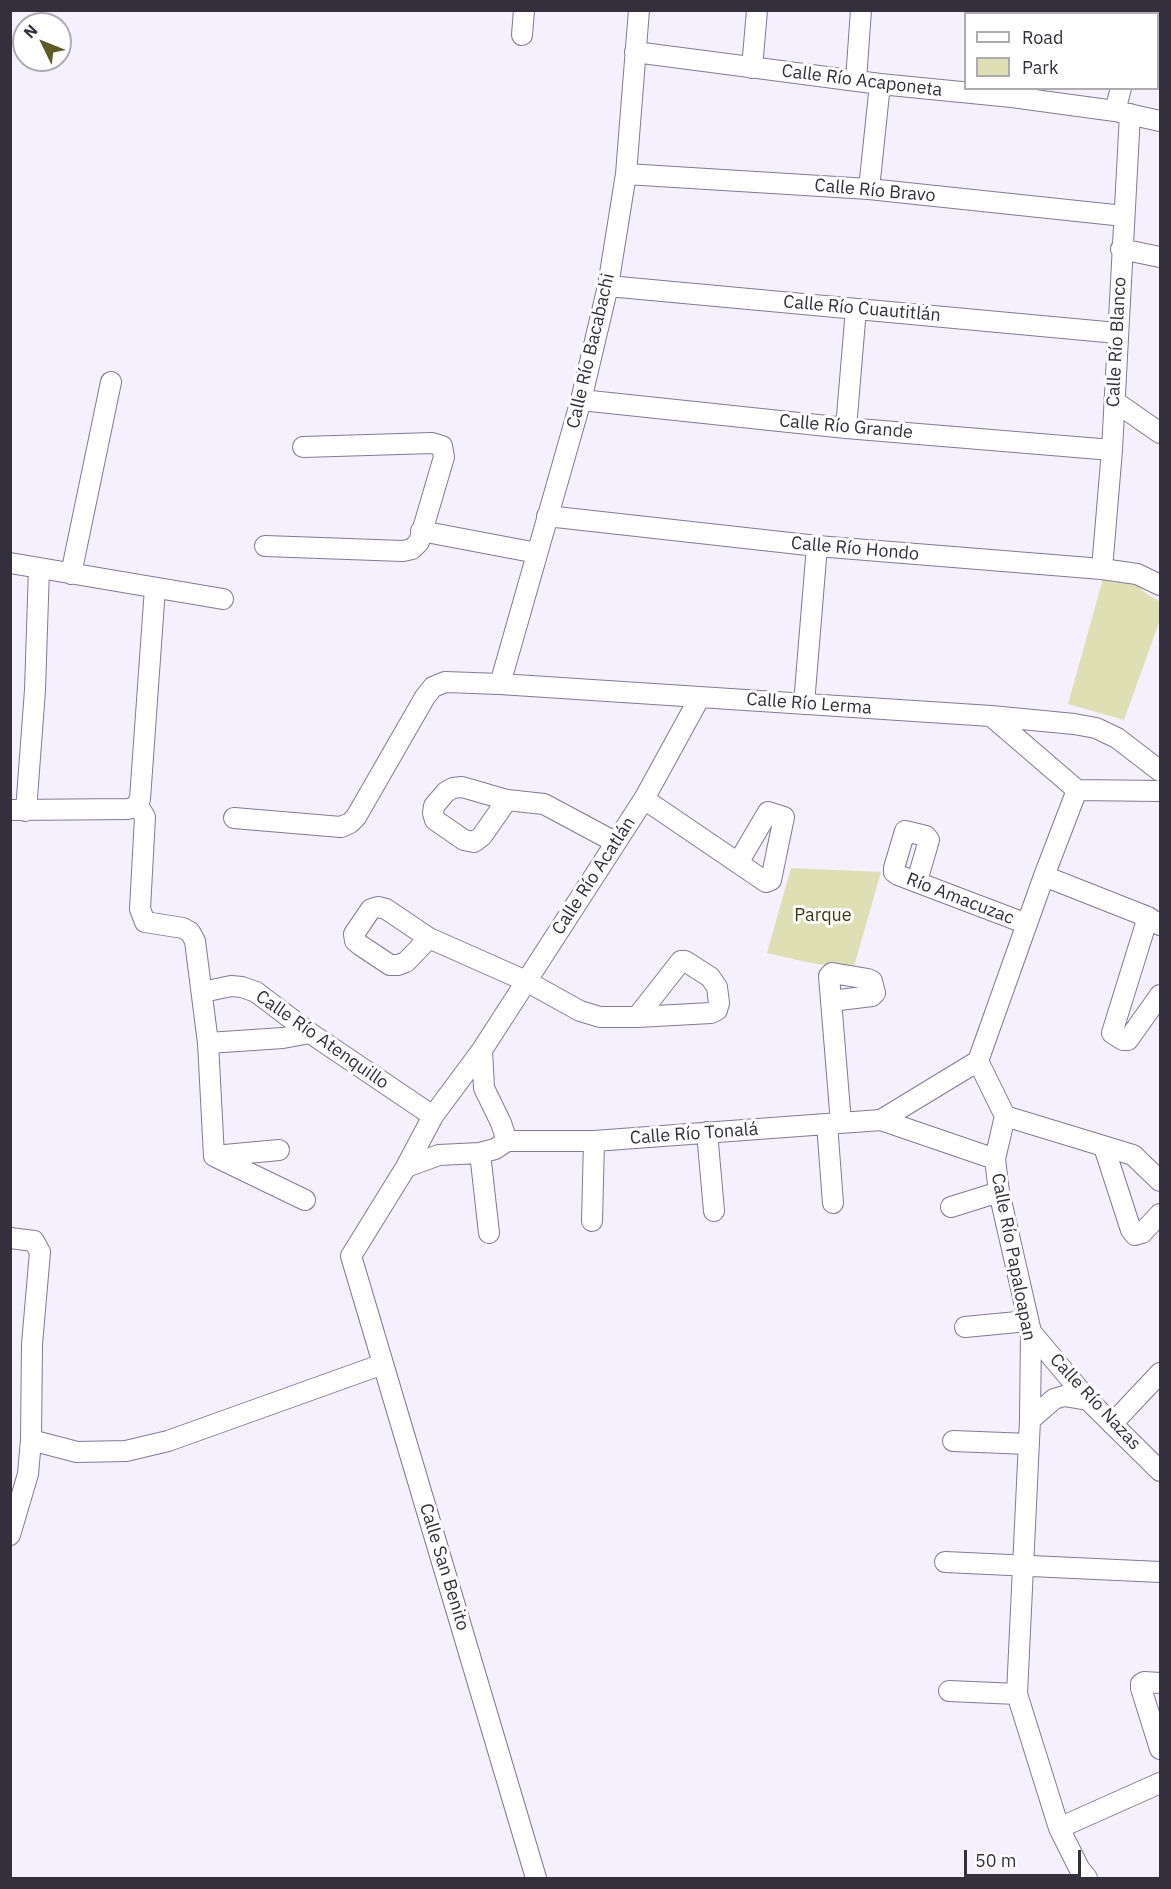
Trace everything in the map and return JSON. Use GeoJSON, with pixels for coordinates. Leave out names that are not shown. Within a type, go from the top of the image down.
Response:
{"type":"FeatureCollection","features":[{"type":"Feature","properties":{"kind":"street"},"geometry":{"type":"LineString","coordinates":[[522,35],[524,10]]}},
{"type":"Feature","properties":{"kind":"street","name":"Calle Río Bacabachi"},"geometry":{"type":"LineString","coordinates":[[500,684],[581,400],[608,286],[626,174],[639,10]]}},
{"type":"Feature","properties":{"kind":"street"},"geometry":{"type":"LineString","coordinates":[[752,68],[757,10]]}},
{"type":"Feature","properties":{"kind":"street"},"geometry":{"type":"LineString","coordinates":[[856,80],[861,10]]}},
{"type":"Feature","properties":{"kind":"street","name":"Calle Río Acaponeta"},"geometry":{"type":"LineString","coordinates":[[635,52],[880,84],[964,90]]}},
{"type":"Feature","properties":{"kind":"street"},"geometry":{"type":"LineString","coordinates":[[869,189],[880,84]]}},
{"type":"Feature","properties":{"kind":"street","name":"Calle Río Acaponeta"},"geometry":{"type":"LineString","coordinates":[[968,90],[1012,93],[1123,112],[1161,121]]}},
{"type":"Feature","properties":{"kind":"street","name":"Calle Río Blanco"},"geometry":{"type":"LineString","coordinates":[[1102,569],[1112,450],[1124,216],[1121,90]]}},
{"type":"Feature","properties":{"kind":"street","name":"Calle Río Bravo"},"geometry":{"type":"LineString","coordinates":[[626,174],[869,189],[1124,216]]}},
{"type":"Feature","properties":{"kind":"street"},"geometry":{"type":"LineString","coordinates":[[1122,249],[1161,257]]}},
{"type":"Feature","properties":{"kind":"street","name":"Calle Río Cuautitlán"},"geometry":{"type":"LineString","coordinates":[[608,286],[1117,333]]}},
{"type":"Feature","properties":{"kind":"street"},"geometry":{"type":"LineString","coordinates":[[846,428],[856,309]]}},
{"type":"Feature","properties":{"kind":"street"},"geometry":{"type":"LineString","coordinates":[[71,574],[111,382]]}},
{"type":"Feature","properties":{"kind":"street","name":"Calle Río Grande"},"geometry":{"type":"LineString","coordinates":[[581,400],[846,428],[1112,450]]}},
{"type":"Feature","properties":{"kind":"street"},"geometry":{"type":"LineString","coordinates":[[1114,401],[1161,433]]}},
{"type":"Feature","properties":{"kind":"street"},"geometry":{"type":"LineString","coordinates":[[265,546],[403,551],[412,549],[419,542],[444,457],[442,446],[432,444],[303,447]]}},
{"type":"Feature","properties":{"kind":"street","name":"Calle Río Hondo"},"geometry":{"type":"LineString","coordinates":[[547,516],[817,546],[1102,569],[1137,574],[1161,585]]}},
{"type":"Feature","properties":{"kind":"street"},"geometry":{"type":"LineString","coordinates":[[421,531],[537,553]]}},
{"type":"Feature","properties":{"kind":"street"},"geometry":{"type":"LineString","coordinates":[[804,704],[817,546]]}},
{"type":"Feature","properties":{"kind":"street"},"geometry":{"type":"LineString","coordinates":[[10,563],[223,599]]}},
{"type":"Feature","properties":{"kind":"street"},"geometry":{"type":"LineString","coordinates":[[39,568],[35,690],[18,810],[128,808],[137,804],[140,799],[155,588]]}},
{"type":"Feature","properties":{"kind":"street","name":"Calle Río Lerma"},"geometry":{"type":"LineString","coordinates":[[234,818],[341,827],[350,823],[356,817],[425,697],[433,687],[445,682],[991,716],[1074,724],[1096,728],[1116,738],[1161,771]]}},
{"type":"Feature","properties":{"kind":"street","name":"Calle Río Acatlán"},"geometry":{"type":"LineString","coordinates":[[351,1256],[406,1167],[433,1116],[482,1050],[644,799],[700,698]]}},
{"type":"Feature","properties":{"kind":"street"},"geometry":{"type":"LineString","coordinates":[[991,716],[1077,790],[1161,791]]}},
{"type":"Feature","properties":{"kind":"street"},"geometry":{"type":"LineString","coordinates":[[1077,790],[978,1061],[1005,1116],[1104,1147],[1120,1149],[1133,1155],[1161,1181]]}},
{"type":"Feature","properties":{"kind":"street"},"geometry":{"type":"LineString","coordinates":[[644,799],[738,863]]}},
{"type":"Feature","properties":{"kind":"street"},"geometry":{"type":"LineString","coordinates":[[507,800],[544,804],[615,842]]}},
{"type":"Feature","properties":{"kind":"street"},"geometry":{"type":"LineString","coordinates":[[137,804],[146,817],[140,909],[145,922],[183,928],[190,932],[195,941],[208,1043],[214,1156]]}},
{"type":"Feature","properties":{"kind":"street","name":"Río Amacuzac"},"geometry":{"type":"LineString","coordinates":[[917,881],[929,840],[926,836],[905,831],[899,846],[894,872],[917,881],[1027,924]]}},
{"type":"Feature","properties":{"kind":"street"},"geometry":{"type":"LineString","coordinates":[[1044,876],[1154,921],[1112,1033],[1128,1041],[1161,995]]}},
{"type":"Feature","properties":{"kind":"street"},"geometry":{"type":"LineString","coordinates":[[429,938],[526,981],[580,1011],[600,1017],[637,1017]]}},
{"type":"Feature","properties":{"kind":"street","name":"Calle Río Atenquillo"},"geometry":{"type":"LineString","coordinates":[[203,992],[231,986],[256,992],[310,1033],[433,1116]]}},
{"type":"Feature","properties":{"kind":"street"},"geometry":{"type":"LineString","coordinates":[[831,1001],[833,1203]]}},
{"type":"Feature","properties":{"kind":"street"},"geometry":{"type":"LineString","coordinates":[[208,1043],[283,1038],[310,1033]]}},
{"type":"Feature","properties":{"kind":"street"},"geometry":{"type":"LineString","coordinates":[[406,1167],[439,1155],[495,1149],[507,1141],[484,1088],[482,1050]]}},
{"type":"Feature","properties":{"kind":"street","name":"Calle Río Tonalá"},"geometry":{"type":"LineString","coordinates":[[880,1120],[978,1061]]}},
{"type":"Feature","properties":{"kind":"street"},"geometry":{"type":"LineString","coordinates":[[456,1083],[484,1088]]}},
{"type":"Feature","properties":{"kind":"street","name":"Calle Río Papaloapan"},"geometry":{"type":"LineString","coordinates":[[1005,1116],[994,1159],[999,1192],[1029,1326],[1030,1420],[1017,1694],[1059,1828],[1079,1868],[1087,1878]]}},
{"type":"Feature","properties":{"kind":"street","name":"Calle Río Tonalá"},"geometry":{"type":"LineString","coordinates":[[507,1141],[594,1141],[880,1120],[994,1159]]}},
{"type":"Feature","properties":{"kind":"street"},"geometry":{"type":"LineString","coordinates":[[707,1132],[714,1211]]}},
{"type":"Feature","properties":{"kind":"street"},"geometry":{"type":"LineString","coordinates":[[424,1135],[439,1155]]}},
{"type":"Feature","properties":{"kind":"street"},"geometry":{"type":"LineString","coordinates":[[592,1221],[594,1141]]}},
{"type":"Feature","properties":{"kind":"street"},"geometry":{"type":"LineString","coordinates":[[1104,1147],[1131,1230],[1135,1235],[1142,1233],[1161,1214]]}},
{"type":"Feature","properties":{"kind":"street"},"geometry":{"type":"LineString","coordinates":[[214,1156],[279,1150]]}},
{"type":"Feature","properties":{"kind":"street"},"geometry":{"type":"LineString","coordinates":[[480,1152],[489,1233]]}},
{"type":"Feature","properties":{"kind":"street"},"geometry":{"type":"LineString","coordinates":[[214,1156],[305,1200]]}},
{"type":"Feature","properties":{"kind":"street"},"geometry":{"type":"LineString","coordinates":[[951,1207],[999,1192]]}},
{"type":"Feature","properties":{"kind":"street"},"geometry":{"type":"LineString","coordinates":[[10,1238],[34,1241],[40,1252],[32,1344],[31,1440],[28,1473],[10,1535]]}},
{"type":"Feature","properties":{"kind":"street","name":"Calle San Benito"},"geometry":{"type":"LineString","coordinates":[[351,1256],[536,1878]]}},
{"type":"Feature","properties":{"kind":"street"},"geometry":{"type":"LineString","coordinates":[[965,1327],[1029,1326]]}},
{"type":"Feature","properties":{"kind":"street","name":"Calle Río Nazas"},"geometry":{"type":"LineString","coordinates":[[1029,1326],[1088,1400],[1161,1471]]}},
{"type":"Feature","properties":{"kind":"street"},"geometry":{"type":"LineString","coordinates":[[31,1440],[77,1452],[126,1450],[168,1441],[383,1364]]}},
{"type":"Feature","properties":{"kind":"street"},"geometry":{"type":"LineString","coordinates":[[1112,1424],[1161,1373]]}},
{"type":"Feature","properties":{"kind":"street"},"geometry":{"type":"LineString","coordinates":[[1030,1420],[1054,1399],[1064,1396],[1088,1400]]}},
{"type":"Feature","properties":{"kind":"street"},"geometry":{"type":"LineString","coordinates":[[953,1441],[1029,1444]]}},
{"type":"Feature","properties":{"kind":"street"},"geometry":{"type":"LineString","coordinates":[[945,1562],[1161,1572]]}},
{"type":"Feature","properties":{"kind":"street"},"geometry":{"type":"LineString","coordinates":[[1161,1683],[1144,1682],[1141,1684],[1161,1749]]}},
{"type":"Feature","properties":{"kind":"street"},"geometry":{"type":"LineString","coordinates":[[949,1691],[1017,1694]]}},
{"type":"Feature","properties":{"kind":"street"},"geometry":{"type":"LineString","coordinates":[[1059,1828],[1161,1784]]}},
{"type":"Feature","properties":{"kind":"green space"},"geometry":{"type":"Polygon","coordinates":[[[1104,575],[1125,575],[1160,602],[1160,620],[1124,720],[1068,704],[1104,575]]]}},
{"type":"Feature","properties":{"kind":"green space","name":"Parque"},"geometry":{"type":"Polygon","coordinates":[[[791,868],[881,872],[853,970],[767,953],[791,868]]]}}]}
